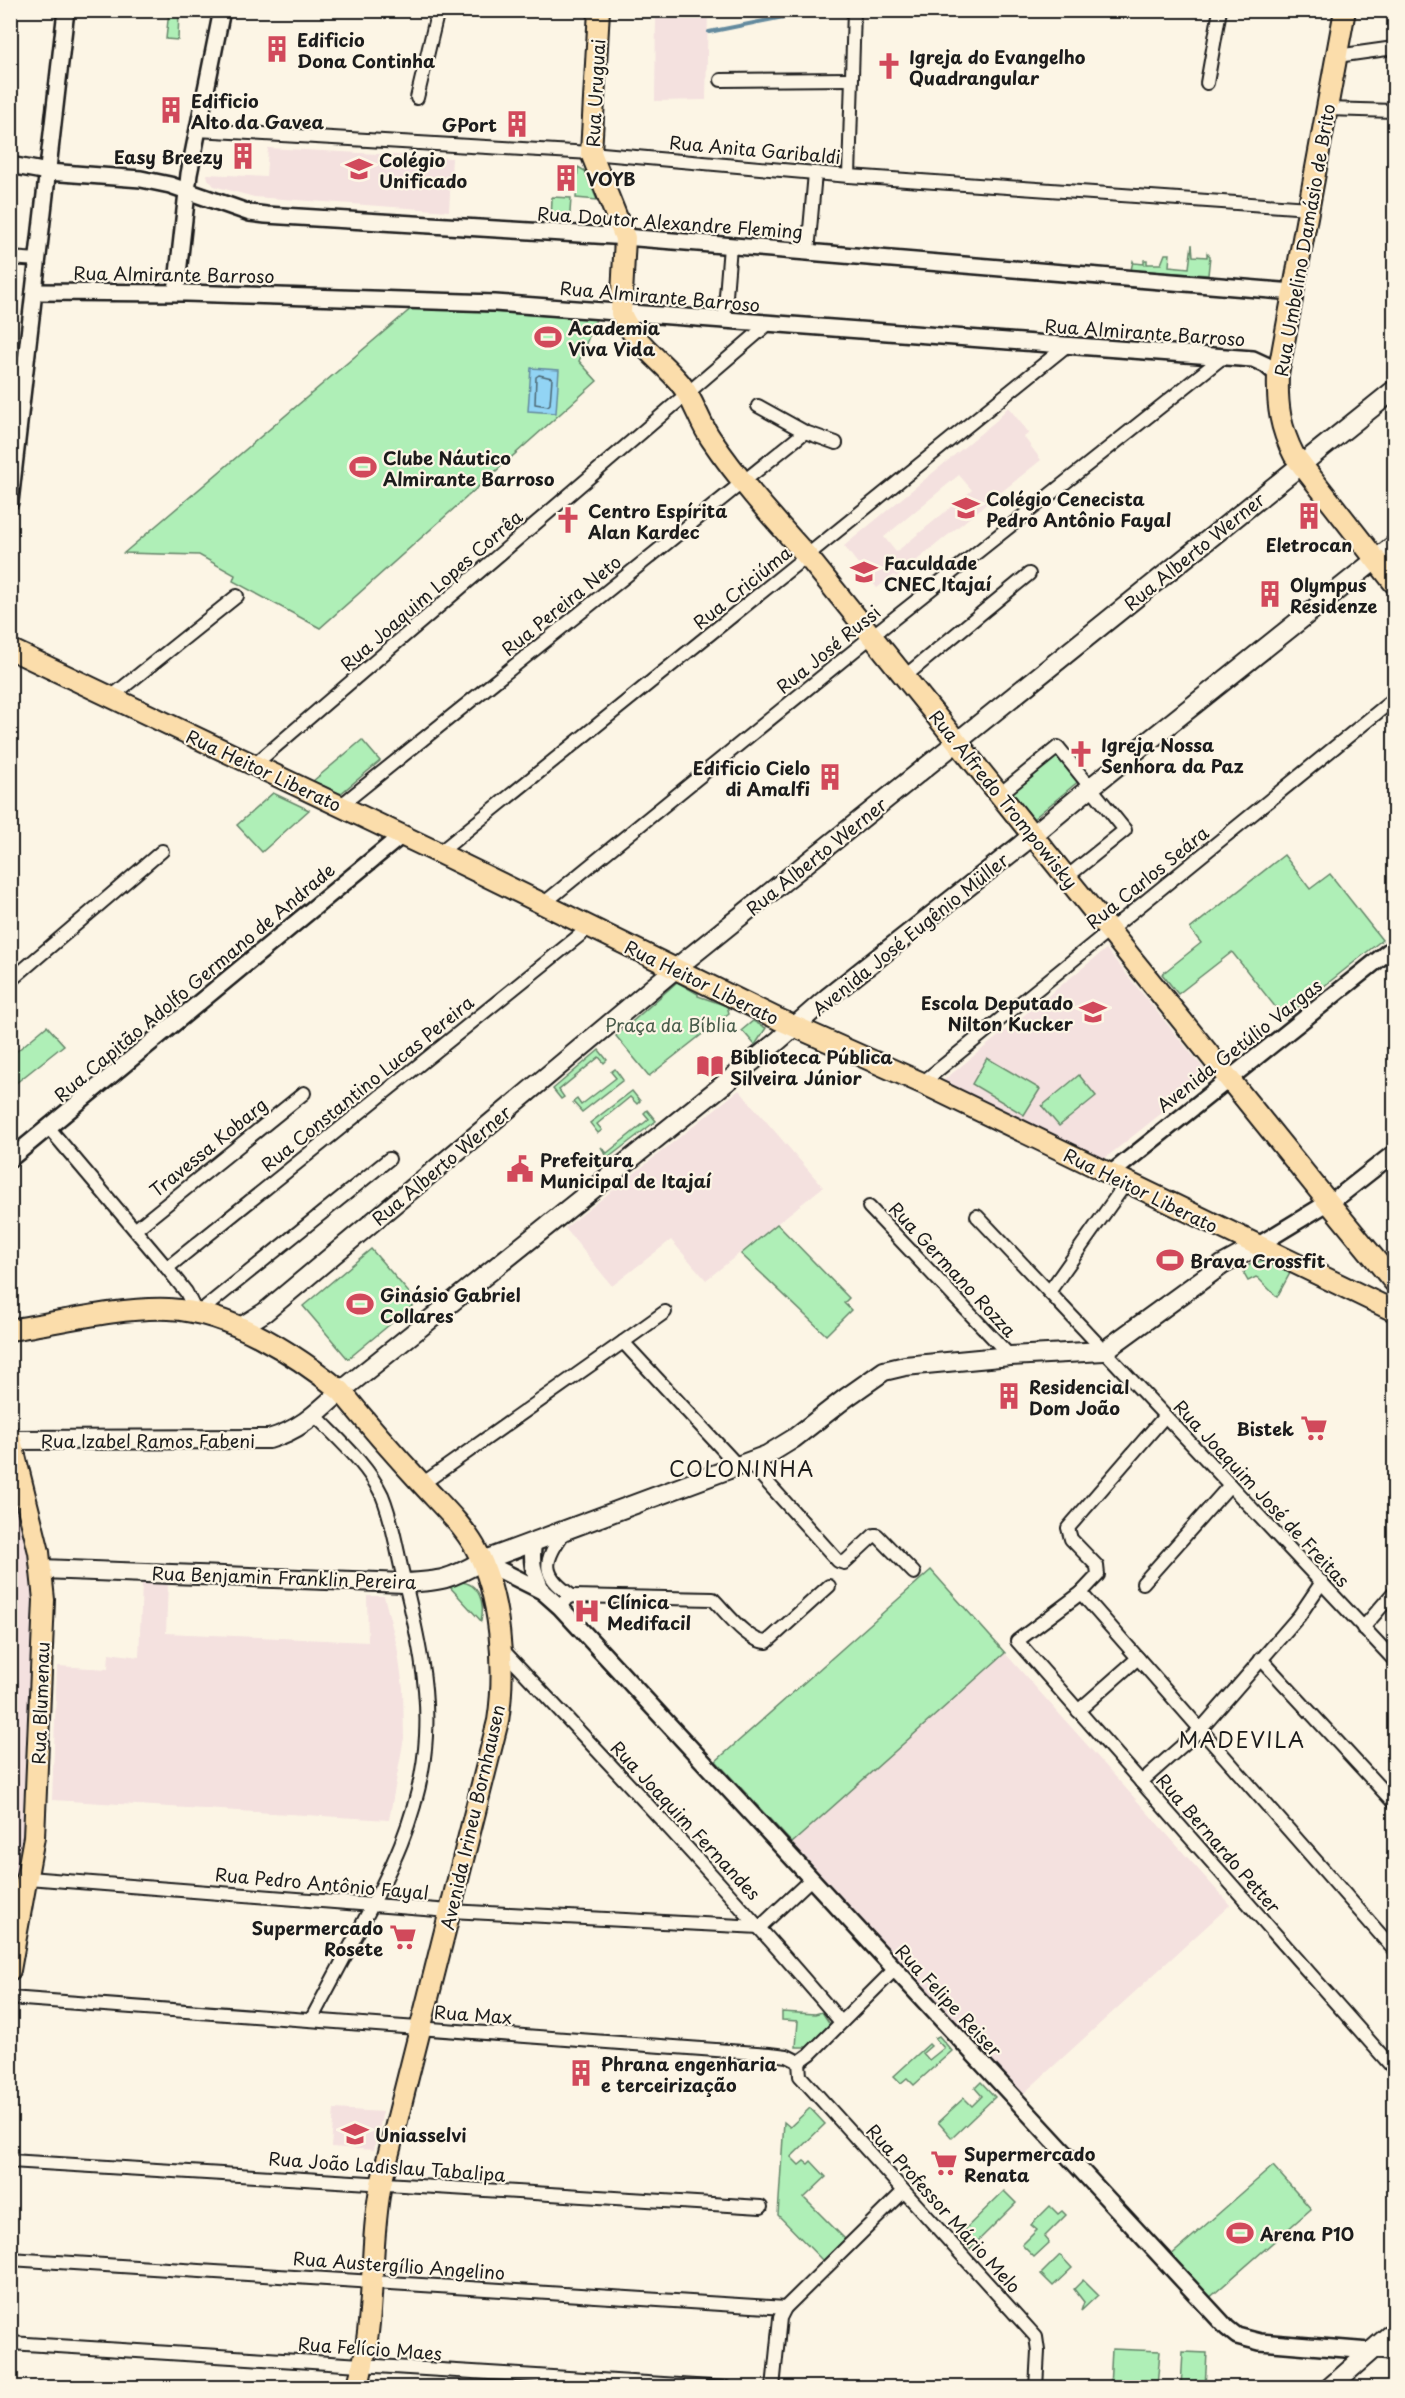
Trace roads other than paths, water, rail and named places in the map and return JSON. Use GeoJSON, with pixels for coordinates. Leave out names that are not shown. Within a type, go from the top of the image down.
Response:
{"type":"FeatureCollection","features":[{"type":"Feature","properties":{"kind":"main road","name":"Rua Uruguai"},"geometry":{"type":"LineString","coordinates":[[600,10],[591,153],[625,238],[621,313]]}},
{"type":"Feature","properties":{"kind":"main road","name":"Rua Umbelino Damásio de Brito"},"geometry":{"type":"LineString","coordinates":[[1345,10],[1278,375],[1278,412],[1284,436],[1301,465],[1395,582]]}},
{"type":"Feature","properties":{"kind":"main road","name":"Rua Alfredo Trompowisky"},"geometry":{"type":"LineString","coordinates":[[621,313],[637,338],[668,369],[688,394],[707,434],[742,483],[808,557],[1395,1282]]}},
{"type":"Feature","properties":{"kind":"main road","name":"Rua Alberto Werner"},"geometry":{"type":"LineString","coordinates":[[241,1327],[265,1312],[675,969],[1395,390]]}},
{"type":"Feature","properties":{"kind":"main road","name":"Avenida José Eugênio Müller"},"geometry":{"type":"LineString","coordinates":[[340,1391],[1395,544]]}},
{"type":"Feature","properties":{"kind":"main road","name":"Rua Heitor Liberato"},"geometry":{"type":"LineString","coordinates":[[10,649],[402,835],[795,1027],[922,1083],[1117,1179],[1395,1311]]}},
{"type":"Feature","properties":{"kind":"main road"},"geometry":{"type":"LineString","coordinates":[[1104,1351],[1222,1265],[1257,1246]]}},
{"type":"Feature","properties":{"kind":"main road","name":"Avenida Irineu Bornhausen"},"geometry":{"type":"LineString","coordinates":[[10,1330],[138,1310],[171,1309],[198,1314],[241,1327],[326,1379],[340,1391],[465,1533],[482,1561],[494,1600],[500,1647],[501,1693],[498,1721],[381,2184],[364,2366],[357,2388]]}},
{"type":"Feature","properties":{"kind":"main road","name":"Rua Benjamin Franklin Pereira"},"geometry":{"type":"LineString","coordinates":[[42,1569],[405,1583],[439,1581],[459,1574],[482,1561],[767,1455],[787,1443],[847,1396],[884,1371],[905,1366],[1010,1356],[1104,1351]]}},
{"type":"Feature","properties":{"kind":"main road","name":"Rua Izabel Ramos Fabeni"},"geometry":{"type":"LineString","coordinates":[[11,1438],[269,1439],[292,1432],[315,1415],[340,1391]]}},
{"type":"Feature","properties":{"kind":"main road","name":"Rua Blumenau"},"geometry":{"type":"LineString","coordinates":[[10,1970],[28,1878],[36,1808],[44,1600],[42,1569],[11,1438]]}},
{"type":"Feature","properties":{"kind":"main road"},"geometry":{"type":"LineString","coordinates":[[1329,2388],[1395,2331]]}},
{"type":"Feature","properties":{"kind":"street"},"geometry":{"type":"LineString","coordinates":[[10,502],[66,10]]}},
{"type":"Feature","properties":{"kind":"street"},"geometry":{"type":"LineString","coordinates":[[176,292],[187,192],[197,130],[222,10]]}},
{"type":"Feature","properties":{"kind":"street"},"geometry":{"type":"LineString","coordinates":[[417,98],[438,10]]}},
{"type":"Feature","properties":{"kind":"street"},"geometry":{"type":"LineString","coordinates":[[849,176],[854,10]]}},
{"type":"Feature","properties":{"kind":"street"},"geometry":{"type":"LineString","coordinates":[[1208,83],[1220,10]]}},
{"type":"Feature","properties":{"kind":"street"},"geometry":{"type":"LineString","coordinates":[[1336,56],[1395,48]]}},
{"type":"Feature","properties":{"kind":"street"},"geometry":{"type":"LineString","coordinates":[[721,80],[852,79]]}},
{"type":"Feature","properties":{"kind":"street"},"geometry":{"type":"LineString","coordinates":[[1327,109],[1395,111]]}},
{"type":"Feature","properties":{"kind":"street","name":"Rua Anita Garibaldi"},"geometry":{"type":"LineString","coordinates":[[197,130],[591,153],[849,176],[1309,208]]}},
{"type":"Feature","properties":{"kind":"street","name":"Rua Doutor Alexandre Fleming"},"geometry":{"type":"LineString","coordinates":[[10,165],[48,172],[132,177],[170,185],[250,213],[266,215],[625,238],[1294,292]]}},
{"type":"Feature","properties":{"kind":"street"},"geometry":{"type":"LineString","coordinates":[[808,252],[814,173]]}},
{"type":"Feature","properties":{"kind":"street"},"geometry":{"type":"LineString","coordinates":[[724,321],[730,246]]}},
{"type":"Feature","properties":{"kind":"street"},"geometry":{"type":"LineString","coordinates":[[10,258],[38,260]]}},
{"type":"Feature","properties":{"kind":"street","name":"Rua Almirante Barroso"},"geometry":{"type":"LineString","coordinates":[[34,292],[176,292],[495,303],[767,325],[1223,357],[1261,362],[1278,375]]}},
{"type":"Feature","properties":{"kind":"street","name":"Rua Joaquim Lopes Corrêa"},"geometry":{"type":"LineString","coordinates":[[254,765],[767,325]]}},
{"type":"Feature","properties":{"kind":"street","name":"Rua Criciúma"},"geometry":{"type":"LineString","coordinates":[[439,853],[1065,347]]}},
{"type":"Feature","properties":{"kind":"street","name":"Rua José Russi"},"geometry":{"type":"LineString","coordinates":[[543,904],[872,636],[1223,357]]}},
{"type":"Feature","properties":{"kind":"street"},"geometry":{"type":"LineString","coordinates":[[758,406],[806,432],[836,443]]}},
{"type":"Feature","properties":{"kind":"street","name":"Rua Pereira Neto"},"geometry":{"type":"LineString","coordinates":[[340,806],[806,432]]}},
{"type":"Feature","properties":{"kind":"street"},"geometry":{"type":"LineString","coordinates":[[904,676],[1029,574]]}},
{"type":"Feature","properties":{"kind":"street"},"geometry":{"type":"LineString","coordinates":[[111,697],[237,596]]}},
{"type":"Feature","properties":{"kind":"street","name":"Rua Carlos Seára"},"geometry":{"type":"LineString","coordinates":[[922,1083],[1395,699]]}},
{"type":"Feature","properties":{"kind":"street"},"geometry":{"type":"LineString","coordinates":[[1000,794],[1058,747],[1091,787],[1125,830],[1067,877]]}},
{"type":"Feature","properties":{"kind":"street","name":"Rua Capitão Adolfo Germano de Andrade"},"geometry":{"type":"LineString","coordinates":[[10,1159],[402,835]]}},
{"type":"Feature","properties":{"kind":"street"},"geometry":{"type":"LineString","coordinates":[[10,981],[162,851]]}},
{"type":"Feature","properties":{"kind":"street","name":"Rua Constantino Lucas Pereira"},"geometry":{"type":"LineString","coordinates":[[167,1268],[590,927]]}},
{"type":"Feature","properties":{"kind":"street","name":"Avenida Getúlio Vargas"},"geometry":{"type":"LineString","coordinates":[[1117,1179],[1229,1078],[1395,947]]}},
{"type":"Feature","properties":{"kind":"street","name":"Travessa Kobarg"},"geometry":{"type":"LineString","coordinates":[[136,1229],[304,1093]]}},
{"type":"Feature","properties":{"kind":"street"},"geometry":{"type":"LineString","coordinates":[[48,1127],[136,1229],[186,1292],[198,1314],[389,1159]]}},
{"type":"Feature","properties":{"kind":"street"},"geometry":{"type":"LineString","coordinates":[[1257,1246],[1342,1194],[1395,1153]]}},
{"type":"Feature","properties":{"kind":"street"},"geometry":{"type":"LineString","coordinates":[[1049,1292],[1117,1179]]}},
{"type":"Feature","properties":{"kind":"street","name":"Rua Germano Rozza"},"geometry":{"type":"LineString","coordinates":[[869,1207],[1010,1356]]}},
{"type":"Feature","properties":{"kind":"street","name":"Rua Joaquim José de Freitas"},"geometry":{"type":"LineString","coordinates":[[978,1215],[1395,1660]]}},
{"type":"Feature","properties":{"kind":"street"},"geometry":{"type":"LineString","coordinates":[[422,1484],[665,1312]]}},
{"type":"Feature","properties":{"kind":"street"},"geometry":{"type":"LineString","coordinates":[[623,1342],[838,1561],[844,1563],[874,1535],[877,1535],[914,1573]]}},
{"type":"Feature","properties":{"kind":"street"},"geometry":{"type":"LineString","coordinates":[[311,2020],[373,1905],[404,1840],[414,1809],[426,1736],[426,1703],[421,1659],[392,1524],[381,1494],[360,1462],[315,1415]]}},
{"type":"Feature","properties":{"kind":"street"},"geometry":{"type":"LineString","coordinates":[[1165,1416],[1068,1528],[1071,1539],[1099,1569],[1098,1575],[1081,1593],[1395,1950]]}},
{"type":"Feature","properties":{"kind":"street"},"geometry":{"type":"LineString","coordinates":[[1143,1583],[1230,1485]]}},
{"type":"Feature","properties":{"kind":"street"},"geometry":{"type":"LineString","coordinates":[[565,1531],[551,1550],[549,1574],[553,1582],[572,1596]]}},
{"type":"Feature","properties":{"kind":"street","name":"Rua Felipe Reiser"},"geometry":{"type":"LineString","coordinates":[[534,1542],[531,1557],[542,1591]]}},
{"type":"Feature","properties":{"kind":"street","name":"Rua Felipe Reiser"},"geometry":{"type":"LineString","coordinates":[[482,1561],[542,1591],[560,1607],[810,1880],[1227,2328],[1237,2336],[1260,2342],[1370,2351]]}},
{"type":"Feature","properties":{"kind":"street"},"geometry":{"type":"LineString","coordinates":[[1141,1782],[1201,1729],[1299,1616],[1322,1582]]}},
{"type":"Feature","properties":{"kind":"street"},"geometry":{"type":"LineString","coordinates":[[560,1607],[572,1596],[713,1599],[749,1635],[760,1642],[773,1638],[829,1586]]}},
{"type":"Feature","properties":{"kind":"street"},"geometry":{"type":"LineString","coordinates":[[1363,1628],[1395,1592]]}},
{"type":"Feature","properties":{"kind":"street","name":"Rua Bernardo Petter"},"geometry":{"type":"LineString","coordinates":[[1081,1593],[1017,1641],[1395,2069]]}},
{"type":"Feature","properties":{"kind":"street","name":"Rua Joaquim Fernandes"},"geometry":{"type":"LineString","coordinates":[[500,1647],[635,1789],[760,1927],[841,2022]]}},
{"type":"Feature","properties":{"kind":"street"},"geometry":{"type":"LineString","coordinates":[[1078,1711],[1138,1658]]}},
{"type":"Feature","properties":{"kind":"street"},"geometry":{"type":"LineString","coordinates":[[1261,1659],[1395,1803]]}},
{"type":"Feature","properties":{"kind":"street","name":"Rua Pedro Antônio Fayal"},"geometry":{"type":"LineString","coordinates":[[28,1878],[450,1911],[760,1927]]}},
{"type":"Feature","properties":{"kind":"street"},"geometry":{"type":"LineString","coordinates":[[760,1927],[810,1880]]}},
{"type":"Feature","properties":{"kind":"street"},"geometry":{"type":"LineString","coordinates":[[799,2062],[810,2054],[894,1970]]}},
{"type":"Feature","properties":{"kind":"street","name":"Rua Max"},"geometry":{"type":"LineString","coordinates":[[10,1998],[770,2054],[787,2056],[799,2062]]}},
{"type":"Feature","properties":{"kind":"street","name":"Rua Professor Mário Melo"},"geometry":{"type":"LineString","coordinates":[[799,2062],[800,2076],[1036,2337],[1038,2351],[1036,2388]]}},
{"type":"Feature","properties":{"kind":"street","name":"Rua João Ladislau Tabalipa"},"geometry":{"type":"LineString","coordinates":[[10,2160],[761,2207]]}},
{"type":"Feature","properties":{"kind":"street"},"geometry":{"type":"LineString","coordinates":[[773,2388],[780,2318],[785,2308],[903,2192]]}},
{"type":"Feature","properties":{"kind":"street","name":"Rua Austergílio Angelino"},"geometry":{"type":"LineString","coordinates":[[10,2259],[785,2308]]}},
{"type":"Feature","properties":{"kind":"street","name":"Rua Felício Maes"},"geometry":{"type":"LineString","coordinates":[[10,2343],[727,2388]]}},
{"type":"Feature","properties":{"kind":"street"},"geometry":{"type":"LineString","coordinates":[[1370,2351],[1395,2353]]}},
{"type":"Feature","properties":{"kind":"water"},"geometry":{"type":"Polygon","coordinates":[[[531,368],[559,370],[556,413],[528,411],[531,368]]]}},
{"type":"Feature","properties":{"kind":"waterway"},"geometry":{"type":"LineString","coordinates":[[709,32],[818,10]]}},
{"type":"Feature","properties":{"kind":"place","name":"Edificio Dona Continha"},"geometry":{"type":"Point","coordinates":[277,49]}},
{"type":"Feature","properties":{"kind":"place","name":"Igreja do Evangelho Quadrangular"},"geometry":{"type":"Point","coordinates":[889,66]}},
{"type":"Feature","properties":{"kind":"place","name":"Edificio Alto da Gavea"},"geometry":{"type":"Point","coordinates":[171,110]}},
{"type":"Feature","properties":{"kind":"place","name":"GPort"},"geometry":{"type":"Point","coordinates":[517,124]}},
{"type":"Feature","properties":{"kind":"place","name":"Easy Breezy"},"geometry":{"type":"Point","coordinates":[243,156]}},
{"type":"Feature","properties":{"kind":"place","name":"Colégio Unificado"},"geometry":{"type":"Point","coordinates":[359,169]}},
{"type":"Feature","properties":{"kind":"place","name":"VOYB"},"geometry":{"type":"Point","coordinates":[566,178]}},
{"type":"Feature","properties":{"kind":"place","name":"Academia Viva Vida"},"geometry":{"type":"Point","coordinates":[548,337]}},
{"type":"Feature","properties":{"kind":"place","name":"Clube Náutico Almirante Barroso"},"geometry":{"type":"Point","coordinates":[363,467]}},
{"type":"Feature","properties":{"kind":"place","name":"Colégio Cenecista Pedro Antônio Fayal"},"geometry":{"type":"Point","coordinates":[966,508]}},
{"type":"Feature","properties":{"kind":"place","name":"Eletrocan"},"geometry":{"type":"Point","coordinates":[1309,516]}},
{"type":"Feature","properties":{"kind":"place","name":"Centro Espírita Alan Kardec"},"geometry":{"type":"Point","coordinates":[568,520]}},
{"type":"Feature","properties":{"kind":"place","name":"Faculdade CNEC Itajaí"},"geometry":{"type":"Point","coordinates":[864,572]}},
{"type":"Feature","properties":{"kind":"place","name":"Olympus Residenze"},"geometry":{"type":"Point","coordinates":[1270,594]}},
{"type":"Feature","properties":{"kind":"place","name":"Igreja Nossa Senhora da Paz"},"geometry":{"type":"Point","coordinates":[1081,754]}},
{"type":"Feature","properties":{"kind":"place","name":"Edificio Cielo di Amalfi"},"geometry":{"type":"Point","coordinates":[830,777]}},
{"type":"Feature","properties":{"kind":"place","name":"Escola Deputado Nilton Kucker"},"geometry":{"type":"Point","coordinates":[1093,1012]}},
{"type":"Feature","properties":{"kind":"place","name":"Biblioteca Pública Silveira Júnior"},"geometry":{"type":"Point","coordinates":[710,1066]}},
{"type":"Feature","properties":{"kind":"place","name":"Prefeitura Municipal de Itajaí"},"geometry":{"type":"Point","coordinates":[520,1169]}},
{"type":"Feature","properties":{"kind":"place","name":"Brava Crossfit"},"geometry":{"type":"Point","coordinates":[1170,1260]}},
{"type":"Feature","properties":{"kind":"place","name":"Ginásio Gabriel Collares"},"geometry":{"type":"Point","coordinates":[360,1304]}},
{"type":"Feature","properties":{"kind":"place","name":"Residencial Dom João"},"geometry":{"type":"Point","coordinates":[1009,1396]}},
{"type":"Feature","properties":{"kind":"place","name":"Bistek"},"geometry":{"type":"Point","coordinates":[1314,1428]}},
{"type":"Feature","properties":{"kind":"place","name":"Clínica Medifacil"},"geometry":{"type":"Point","coordinates":[587,1611]}},
{"type":"Feature","properties":{"kind":"place","name":"Supermercado Rosete"},"geometry":{"type":"Point","coordinates":[403,1937]}},
{"type":"Feature","properties":{"kind":"place","name":"Phrana engenharia e terceirização"},"geometry":{"type":"Point","coordinates":[581,2073]}},
{"type":"Feature","properties":{"kind":"place","name":"Uniasselvi"},"geometry":{"type":"Point","coordinates":[355,2134]}},
{"type":"Feature","properties":{"kind":"place","name":"Supermercado Renata"},"geometry":{"type":"Point","coordinates":[944,2163]}},
{"type":"Feature","properties":{"kind":"place","name":"Arena P10"},"geometry":{"type":"Point","coordinates":[1240,2233]}},
{"type":"Feature","properties":{"kind":"district","name":"COLONINHA"},"geometry":{"type":"Point","coordinates":[742,1468]}},
{"type":"Feature","properties":{"kind":"district","name":"MADEVILA"},"geometry":{"type":"Point","coordinates":[1242,1739]}},
{"type":"Feature","properties":{"kind":"park label","name":"Praça da Bíblia"},"geometry":{"type":"Point","coordinates":[671,1024]}}]}
